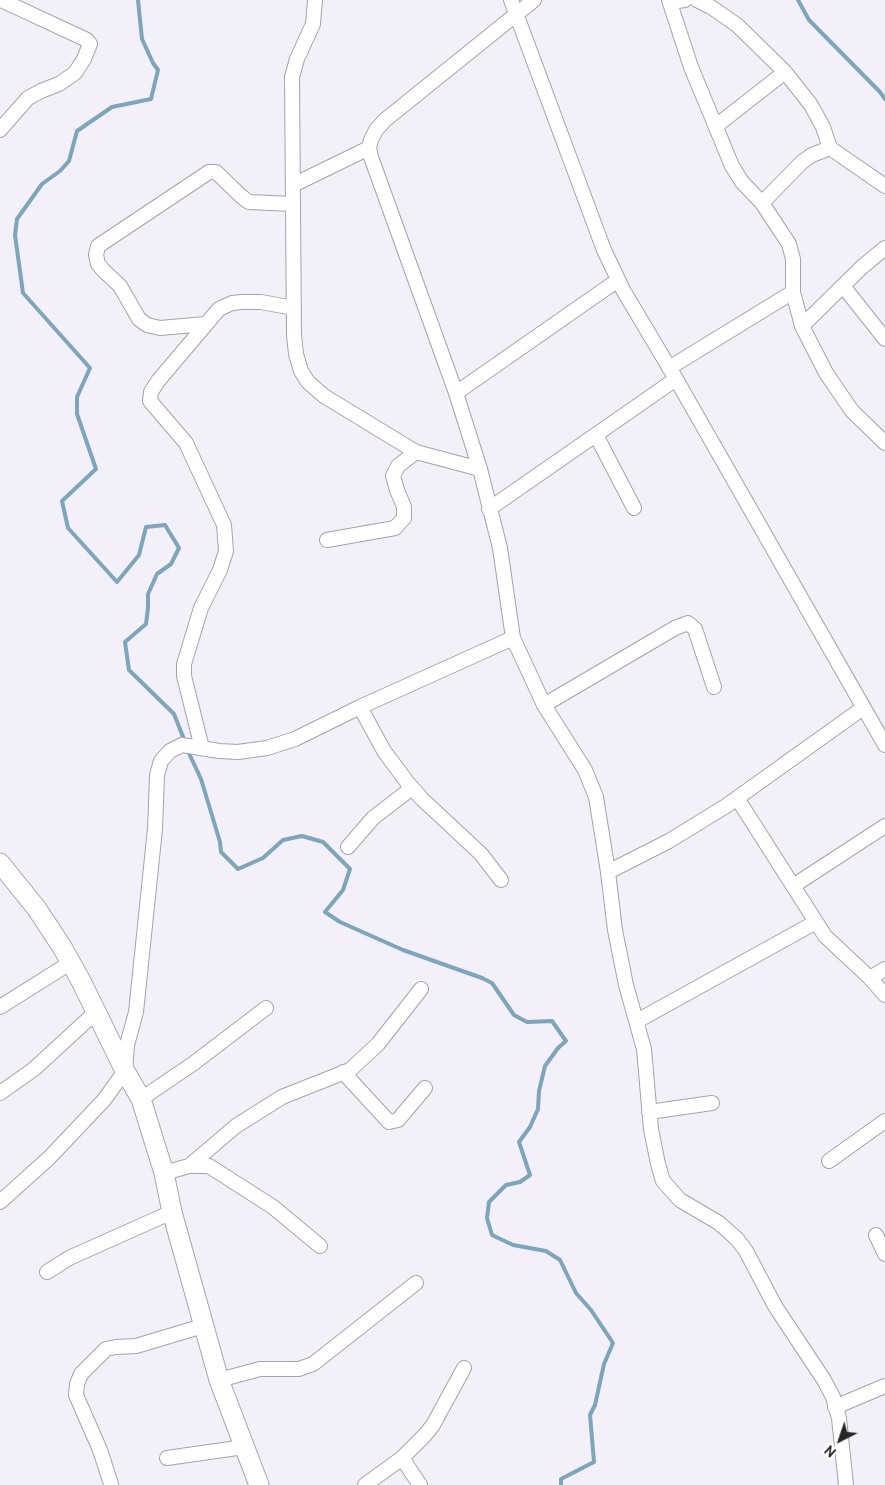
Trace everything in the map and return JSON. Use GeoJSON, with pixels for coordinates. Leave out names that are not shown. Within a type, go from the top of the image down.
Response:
{"type":"FeatureCollection","features":[{"type":"Feature","properties":{"kind":"street"},"geometry":{"type":"LineString","coordinates":[[0,130],[28,98],[59,84],[75,73],[84,59],[90,44],[87,40],[1,0]]}},
{"type":"Feature","properties":{"kind":"street"},"geometry":{"type":"LineString","coordinates":[[315,0],[313,24],[296,60],[292,77],[294,308],[296,354],[301,371],[316,390],[337,405],[416,452],[480,469]]}},
{"type":"Feature","properties":{"kind":"street"},"geometry":{"type":"LineString","coordinates":[[534,0],[513,6],[385,120],[376,130],[369,148],[456,393],[480,469],[500,548],[513,638],[544,705],[577,756],[596,797],[619,954],[646,1057],[652,1138],[663,1181],[680,1200],[719,1223],[737,1238],[746,1251],[775,1306],[824,1380],[839,1418],[846,1485]]}},
{"type":"Feature","properties":{"kind":"street"},"geometry":{"type":"LineString","coordinates":[[685,0],[670,1],[691,67],[737,175],[762,203],[789,244],[793,259],[793,292],[802,326],[826,373],[852,411],[885,443]]}},
{"type":"Feature","properties":{"kind":"street"},"geometry":{"type":"LineString","coordinates":[[697,0],[737,25],[785,72],[811,105],[830,148],[885,186]]}},
{"type":"Feature","properties":{"kind":"street"},"geometry":{"type":"LineString","coordinates":[[513,6],[601,240],[630,304],[672,373],[884,742]]}},
{"type":"Feature","properties":{"kind":"street"},"geometry":{"type":"LineString","coordinates":[[716,126],[785,72]]}},
{"type":"Feature","properties":{"kind":"street"},"geometry":{"type":"LineString","coordinates":[[292,185],[369,148]]}},
{"type":"Feature","properties":{"kind":"street"},"geometry":{"type":"LineString","coordinates":[[762,203],[802,162],[812,155],[830,148]]}},
{"type":"Feature","properties":{"kind":"street"},"geometry":{"type":"LineString","coordinates":[[206,324],[160,328],[147,326],[139,319],[120,286],[98,264],[96,255],[98,246],[209,172],[216,172],[249,202],[293,204]]}},
{"type":"Feature","properties":{"kind":"street"},"geometry":{"type":"LineString","coordinates":[[802,326],[885,248]]}},
{"type":"Feature","properties":{"kind":"street"},"geometry":{"type":"LineString","coordinates":[[456,393],[618,280]]}},
{"type":"Feature","properties":{"kind":"street"},"geometry":{"type":"LineString","coordinates":[[843,286],[885,339]]}},
{"type":"Feature","properties":{"kind":"street"},"geometry":{"type":"LineString","coordinates":[[490,509],[596,435],[672,373],[793,292]]}},
{"type":"Feature","properties":{"kind":"street"},"geometry":{"type":"LineString","coordinates":[[202,748],[184,676],[184,664],[201,608],[220,570],[226,550],[224,525],[186,443],[150,401],[151,392],[158,381],[219,309],[232,303],[261,302],[294,308]]}},
{"type":"Feature","properties":{"kind":"street"},"geometry":{"type":"LineString","coordinates":[[596,435],[634,508]]}},
{"type":"Feature","properties":{"kind":"street"},"geometry":{"type":"LineString","coordinates":[[326,540],[394,528],[404,518],[404,507],[393,476],[398,466],[416,452]]}},
{"type":"Feature","properties":{"kind":"street"},"geometry":{"type":"LineString","coordinates":[[544,705],[675,628],[688,623],[696,629],[714,686]]}},
{"type":"Feature","properties":{"kind":"street"},"geometry":{"type":"LineString","coordinates":[[0,1202],[55,1152],[104,1100],[125,1071],[128,1045],[136,1012],[155,828],[156,775],[161,761],[170,751],[182,745],[238,752],[267,748],[304,735],[360,707],[513,638]]}},
{"type":"Feature","properties":{"kind":"street"},"geometry":{"type":"LineString","coordinates":[[360,707],[384,751],[412,788],[481,854],[501,880]]}},
{"type":"Feature","properties":{"kind":"street"},"geometry":{"type":"LineString","coordinates":[[608,872],[669,841],[737,798],[863,708]]}},
{"type":"Feature","properties":{"kind":"street"},"geometry":{"type":"LineString","coordinates":[[348,848],[373,818],[412,788]]}},
{"type":"Feature","properties":{"kind":"street"},"geometry":{"type":"LineString","coordinates":[[737,798],[816,922],[832,943],[870,978],[885,996]]}},
{"type":"Feature","properties":{"kind":"street"},"geometry":{"type":"LineString","coordinates":[[793,886],[885,826]]}},
{"type":"Feature","properties":{"kind":"street"},"geometry":{"type":"LineString","coordinates":[[0,863],[50,926],[125,1071],[142,1099],[164,1173],[172,1212],[219,1380],[259,1485]]}},
{"type":"Feature","properties":{"kind":"street"},"geometry":{"type":"LineString","coordinates":[[637,1021],[816,922]]}},
{"type":"Feature","properties":{"kind":"street"},"geometry":{"type":"LineString","coordinates":[[0,1007],[70,962]]}},
{"type":"Feature","properties":{"kind":"street"},"geometry":{"type":"LineString","coordinates":[[870,978],[885,969]]}},
{"type":"Feature","properties":{"kind":"street"},"geometry":{"type":"LineString","coordinates":[[189,1166],[236,1126],[288,1094],[350,1070],[378,1044],[421,990]]}},
{"type":"Feature","properties":{"kind":"street"},"geometry":{"type":"LineString","coordinates":[[142,1099],[194,1063],[266,1008]]}},
{"type":"Feature","properties":{"kind":"street"},"geometry":{"type":"LineString","coordinates":[[0,1093],[34,1069],[96,1012]]}},
{"type":"Feature","properties":{"kind":"street"},"geometry":{"type":"LineString","coordinates":[[343,1072],[389,1122],[398,1120],[425,1088]]}},
{"type":"Feature","properties":{"kind":"street"},"geometry":{"type":"LineString","coordinates":[[649,1112],[712,1103]]}},
{"type":"Feature","properties":{"kind":"street"},"geometry":{"type":"LineString","coordinates":[[829,1161],[885,1121]]}},
{"type":"Feature","properties":{"kind":"street"},"geometry":{"type":"LineString","coordinates":[[164,1173],[189,1166],[209,1166],[273,1207],[320,1246]]}},
{"type":"Feature","properties":{"kind":"street"},"geometry":{"type":"LineString","coordinates":[[48,1272],[69,1258],[172,1212]]}},
{"type":"Feature","properties":{"kind":"street"},"geometry":{"type":"LineString","coordinates":[[876,1235],[885,1254]]}},
{"type":"Feature","properties":{"kind":"street"},"geometry":{"type":"LineString","coordinates":[[219,1380],[260,1369],[299,1369],[313,1364],[416,1283]]}},
{"type":"Feature","properties":{"kind":"street"},"geometry":{"type":"LineString","coordinates":[[111,1484],[100,1450],[76,1395],[77,1384],[82,1374],[106,1349],[136,1346],[203,1326]]}},
{"type":"Feature","properties":{"kind":"street"},"geometry":{"type":"LineString","coordinates":[[365,1485],[402,1458],[425,1435],[433,1425],[464,1368]]}},
{"type":"Feature","properties":{"kind":"street"},"geometry":{"type":"LineString","coordinates":[[835,1407],[885,1386]]}},
{"type":"Feature","properties":{"kind":"street"},"geometry":{"type":"LineString","coordinates":[[167,1458],[244,1447]]}},
{"type":"Feature","properties":{"kind":"street"},"geometry":{"type":"LineString","coordinates":[[402,1458],[420,1485]]}},
{"type":"Feature","properties":{"kind":"waterway"},"geometry":{"type":"LineString","coordinates":[[138,0],[142,39],[158,70],[151,99],[112,107],[77,131],[69,161],[60,171],[42,184],[17,219],[15,235],[23,293],[90,368],[77,397],[77,414],[96,469],[62,501],[68,528],[117,582],[139,555],[146,527],[165,525],[179,548],[171,564],[157,574],[148,594],[146,624],[125,642],[129,670],[174,714],[185,742]]}},
{"type":"Feature","properties":{"kind":"waterway"},"geometry":{"type":"LineString","coordinates":[[798,0],[809,20],[885,99]]}},
{"type":"Feature","properties":{"kind":"waterway"},"geometry":{"type":"LineString","coordinates":[[187,749],[201,779],[220,842],[221,852],[238,869],[263,858],[283,840],[302,836],[323,842],[350,869],[343,890],[325,912],[340,922],[403,950],[492,983],[514,1015],[527,1022],[552,1021],[566,1041],[558,1048],[545,1066],[539,1091],[538,1109],[530,1127],[519,1142],[530,1175],[520,1182],[506,1185],[489,1202],[487,1218],[492,1235],[513,1245],[546,1251],[560,1260],[576,1293],[591,1310],[613,1343],[604,1364],[595,1405],[590,1415],[594,1462],[561,1479],[561,1485]]}}]}
